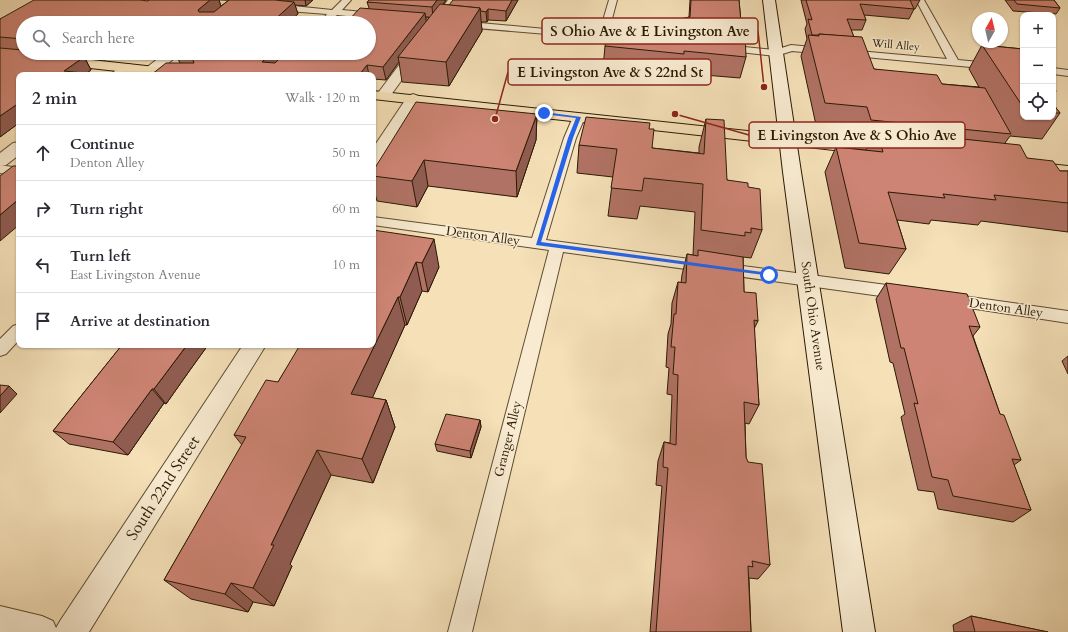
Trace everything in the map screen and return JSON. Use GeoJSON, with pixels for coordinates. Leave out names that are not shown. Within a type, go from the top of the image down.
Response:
{"type":"FeatureCollection","features":[{"type":"Feature","properties":{"kind":"main road"},"geometry":{"type":"LineString","coordinates":[[0,54],[16,56]]}},
{"type":"Feature","properties":{"kind":"main road"},"geometry":{"type":"LineString","coordinates":[[43,60],[122,71],[161,72]]}},
{"type":"Feature","properties":{"kind":"main road"},"geometry":{"type":"LineString","coordinates":[[378,95],[910,153]]}},
{"type":"Feature","properties":{"kind":"main road"},"geometry":{"type":"LineString","coordinates":[[1013,165],[1068,171]]}},
{"type":"Feature","properties":{"kind":"street"},"geometry":{"type":"LineString","coordinates":[[378,95],[454,0]]}},
{"type":"Feature","properties":{"kind":"street","name":"South Ohio Avenue"},"geometry":{"type":"LineString","coordinates":[[769,0],[807,280],[859,632]]}},
{"type":"Feature","properties":{"kind":"street"},"geometry":{"type":"LineString","coordinates":[[222,13],[237,2]]}},
{"type":"Feature","properties":{"kind":"street"},"geometry":{"type":"LineString","coordinates":[[151,71],[164,60]]}},
{"type":"Feature","properties":{"kind":"street"},"geometry":{"type":"LineString","coordinates":[[376,157],[413,99]]}},
{"type":"Feature","properties":{"kind":"street"},"geometry":{"type":"LineString","coordinates":[[0,161],[16,149]]}},
{"type":"Feature","properties":{"kind":"street","name":"South 22nd Street"},"geometry":{"type":"LineString","coordinates":[[71,632],[253,348]]}},
{"type":"Feature","properties":{"kind":"street"},"geometry":{"type":"LineString","coordinates":[[0,622],[42,632]]}},
{"type":"Feature","properties":{"kind":"lane"},"geometry":{"type":"LineString","coordinates":[[194,0],[237,2],[261,6],[370,16]]}},
{"type":"Feature","properties":{"kind":"lane"},"geometry":{"type":"LineString","coordinates":[[331,16],[347,0]]}},
{"type":"Feature","properties":{"kind":"lane"},"geometry":{"type":"LineString","coordinates":[[602,37],[613,0]]}},
{"type":"Feature","properties":{"kind":"lane"},"geometry":{"type":"LineString","coordinates":[[920,0],[954,62]]}},
{"type":"Feature","properties":{"kind":"lane"},"geometry":{"type":"LineString","coordinates":[[376,16],[382,17]]}},
{"type":"Feature","properties":{"kind":"lane"},"geometry":{"type":"LineString","coordinates":[[398,18],[642,41]]}},
{"type":"Feature","properties":{"kind":"lane","name":"Will Alley"},"geometry":{"type":"LineString","coordinates":[[712,47],[776,53],[791,48],[1020,68]]}},
{"type":"Feature","properties":{"kind":"lane"},"geometry":{"type":"LineString","coordinates":[[1056,71],[1068,73]]}},
{"type":"Feature","properties":{"kind":"lane"},"geometry":{"type":"LineString","coordinates":[[538,243],[570,138],[579,117]]}},
{"type":"Feature","properties":{"kind":"lane"},"geometry":{"type":"LineString","coordinates":[[0,169],[16,172]]}},
{"type":"Feature","properties":{"kind":"lane","name":"Denton Alley"},"geometry":{"type":"LineString","coordinates":[[376,221],[918,296]]}},
{"type":"Feature","properties":{"kind":"lane","name":"Granger Alley"},"geometry":{"type":"LineString","coordinates":[[460,632],[557,246]]}},
{"type":"Feature","properties":{"kind":"lane","name":"Denton Alley"},"geometry":{"type":"LineString","coordinates":[[934,298],[1068,317]]}},
{"type":"Feature","properties":{"kind":"lane"},"geometry":{"type":"LineString","coordinates":[[0,349],[16,333]]}},
{"type":"Feature","properties":{"kind":"building"},"geometry":{"type":"Polygon","coordinates":[[[34,0],[210,0],[198,10],[199,12],[214,12],[229,0],[275,0],[294,2],[279,16],[16,16],[16,38],[0,37],[0,19],[34,0]]]}},
{"type":"Feature","properties":{"kind":"building"},"geometry":{"type":"Polygon","coordinates":[[[369,0],[437,0],[432,7],[367,2],[369,0]]]}},
{"type":"Feature","properties":{"kind":"building"},"geometry":{"type":"Polygon","coordinates":[[[453,0],[512,0],[506,11],[488,9],[486,12],[481,11],[480,8],[449,5],[453,0]]]}},
{"type":"Feature","properties":{"kind":"building"},"geometry":{"type":"Polygon","coordinates":[[[691,0],[739,0],[742,33],[677,28],[677,22],[681,22],[681,19],[690,17],[691,0]]]}},
{"type":"Feature","properties":{"kind":"building"},"geometry":{"type":"Polygon","coordinates":[[[806,0],[910,0],[914,9],[860,4],[866,20],[847,19],[854,37],[819,34],[812,35],[808,19],[812,20],[806,0]]]}},
{"type":"Feature","properties":{"kind":"building"},"geometry":{"type":"Polygon","coordinates":[[[1014,0],[1054,0],[1060,8],[1017,4],[1014,0]]]}},
{"type":"Feature","properties":{"kind":"building"},"geometry":{"type":"Polygon","coordinates":[[[440,4],[480,8],[446,62],[398,57],[440,4]]]}},
{"type":"Feature","properties":{"kind":"building"},"geometry":{"type":"Polygon","coordinates":[[[360,8],[425,13],[383,67],[367,65],[361,72],[155,72],[166,63],[194,63],[193,60],[264,60],[262,62],[275,63],[278,60],[376,60],[376,16],[353,16],[360,8]]]}},
{"type":"Feature","properties":{"kind":"building"},"geometry":{"type":"Polygon","coordinates":[[[610,23],[745,33],[746,57],[684,51],[684,54],[605,46],[610,23]]]}},
{"type":"Feature","properties":{"kind":"building"},"geometry":{"type":"Polygon","coordinates":[[[819,34],[862,37],[874,69],[937,75],[942,84],[985,88],[1011,134],[871,120],[867,107],[825,103],[808,35],[819,36],[819,34]]]}},
{"type":"Feature","properties":{"kind":"building"},"geometry":{"type":"Polygon","coordinates":[[[0,48],[16,49],[16,60],[80,60],[64,71],[74,72],[16,72],[16,105],[0,116],[0,48]]]}},
{"type":"Feature","properties":{"kind":"building"},"geometry":{"type":"Polygon","coordinates":[[[984,48],[1020,49],[1020,102],[984,48]]]}},
{"type":"Feature","properties":{"kind":"building"},"geometry":{"type":"Polygon","coordinates":[[[416,102],[537,114],[516,171],[424,160],[412,181],[376,176],[376,166],[416,102]]]}},
{"type":"Feature","properties":{"kind":"building"},"geometry":{"type":"Polygon","coordinates":[[[1056,108],[1060,113],[1056,113],[1056,108]]]}},
{"type":"Feature","properties":{"kind":"building"},"geometry":{"type":"Polygon","coordinates":[[[586,117],[650,123],[649,129],[654,129],[652,148],[704,154],[706,119],[724,120],[727,180],[748,183],[748,187],[760,189],[762,230],[751,228],[751,233],[745,232],[745,236],[701,230],[703,184],[644,178],[642,191],[611,188],[617,149],[579,145],[586,117]]]}},
{"type":"Feature","properties":{"kind":"building"},"geometry":{"type":"Polygon","coordinates":[[[876,130],[1020,145],[1027,158],[1053,161],[1060,171],[1068,171],[1068,203],[994,195],[996,200],[943,194],[945,198],[888,192],[906,249],[859,243],[836,147],[883,152],[876,130]]]}},
{"type":"Feature","properties":{"kind":"building"},"geometry":{"type":"Polygon","coordinates":[[[13,166],[16,166],[16,202],[0,215],[0,176],[13,166]]]}},
{"type":"Feature","properties":{"kind":"building"},"geometry":{"type":"Polygon","coordinates":[[[376,230],[434,239],[422,263],[416,262],[400,297],[398,297],[376,342],[376,230]]]}},
{"type":"Feature","properties":{"kind":"building"},"geometry":{"type":"Polygon","coordinates":[[[698,250],[743,257],[744,292],[756,293],[758,321],[754,320],[759,405],[744,402],[746,457],[748,462],[762,464],[770,565],[752,561],[753,567],[748,566],[751,632],[656,632],[668,468],[663,467],[664,442],[676,445],[678,375],[673,374],[675,347],[671,347],[674,314],[676,314],[678,282],[686,283],[687,254],[698,256],[698,250]]]}},
{"type":"Feature","properties":{"kind":"building"},"geometry":{"type":"Polygon","coordinates":[[[886,283],[967,294],[980,327],[969,326],[1000,414],[1004,415],[1021,460],[1012,459],[1031,510],[953,496],[948,480],[932,477],[914,403],[918,404],[904,348],[901,348],[886,283]]]}},
{"type":"Feature","properties":{"kind":"building"},"geometry":{"type":"Polygon","coordinates":[[[120,348],[185,348],[113,442],[53,431],[120,348]]]}},
{"type":"Feature","properties":{"kind":"building"},"geometry":{"type":"Polygon","coordinates":[[[298,348],[373,348],[351,394],[386,400],[362,459],[317,450],[271,545],[274,545],[253,588],[231,583],[225,594],[164,580],[246,437],[234,435],[266,380],[278,382],[298,348]]]}},
{"type":"Feature","properties":{"kind":"building"},"geometry":{"type":"Polygon","coordinates":[[[0,385],[9,386],[0,396],[0,385]]]}},
{"type":"Feature","properties":{"kind":"building"},"geometry":{"type":"Polygon","coordinates":[[[446,414],[480,420],[470,451],[435,444],[446,414]]]}},
{"type":"Feature","properties":{"kind":"building"},"geometry":{"type":"Polygon","coordinates":[[[971,616],[1048,632],[975,632],[971,616]]]}},
{"type":"Feature","properties":{"kind":"place","name":"S Ohio Ave & E Livingston Ave"},"geometry":{"type":"Point","coordinates":[764,87]}},
{"type":"Feature","properties":{"kind":"place","name":"E Livingston Ave & S Ohio Ave"},"geometry":{"type":"Point","coordinates":[675,114]}},
{"type":"Feature","properties":{"kind":"place","name":"E Livingston Ave & S 22nd St"},"geometry":{"type":"Point","coordinates":[495,119]}},
{"type":"Feature","properties":{"kind":"route"},"geometry":{"type":"LineString","coordinates":[[544,113],[579,117],[570,138],[547,218],[538,243],[769,275]]}}]}
